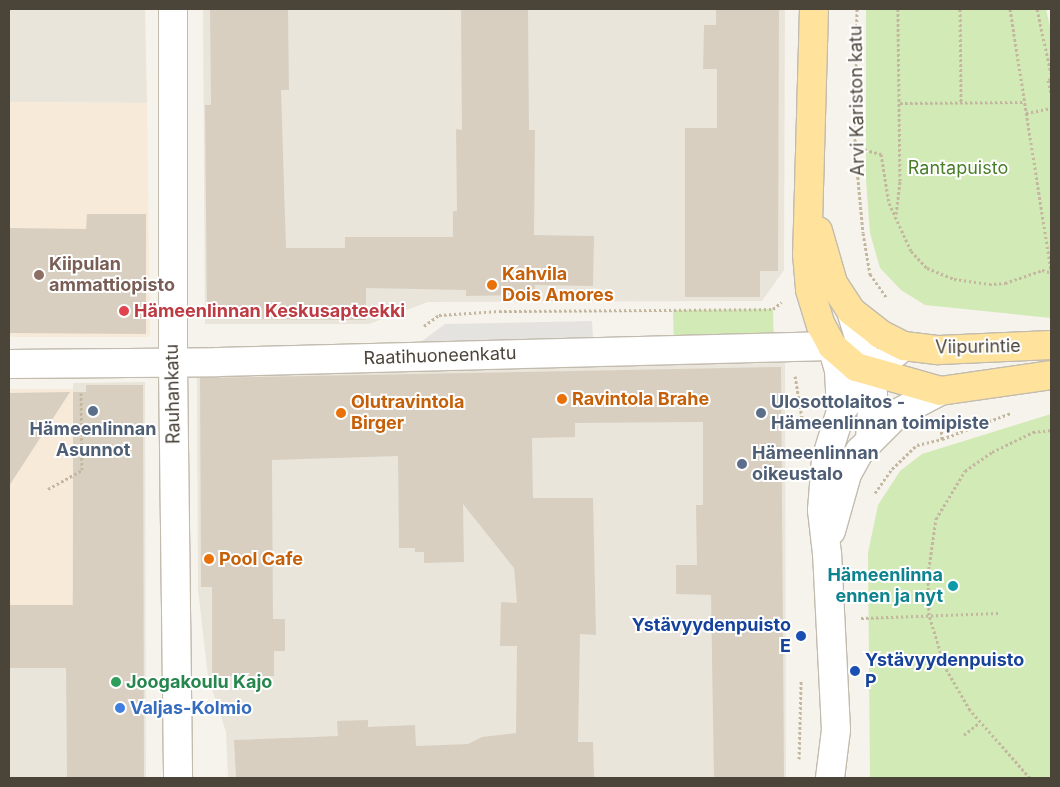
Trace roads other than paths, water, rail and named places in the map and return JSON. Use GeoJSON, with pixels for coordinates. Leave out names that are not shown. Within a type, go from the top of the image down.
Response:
{"type":"FeatureCollection","features":[{"type":"Feature","properties":{"kind":"main road"},"geometry":{"type":"LineString","coordinates":[[814,9],[811,193],[807,254],[810,290],[821,325],[832,346]]}},
{"type":"Feature","properties":{"kind":"main road"},"geometry":{"type":"LineString","coordinates":[[811,193],[821,250],[833,283],[851,311],[880,334],[904,346]]}},
{"type":"Feature","properties":{"kind":"main road","name":"Viipurintie"},"geometry":{"type":"LineString","coordinates":[[904,346],[939,350],[1050,345]]}},
{"type":"Feature","properties":{"kind":"main road","name":"Viipurintie"},"geometry":{"type":"LineString","coordinates":[[832,346],[856,367],[870,373],[940,391],[1051,376]]}},
{"type":"Feature","properties":{"kind":"street","name":"Rauhankatu"},"geometry":{"type":"LineString","coordinates":[[173,9],[173,363],[178,778]]}},
{"type":"Feature","properties":{"kind":"street"},"geometry":{"type":"LineString","coordinates":[[830,778],[836,730],[827,554],[821,485],[841,411],[839,370],[832,346],[851,311]]}},
{"type":"Feature","properties":{"kind":"street"},"geometry":{"type":"LineString","coordinates":[[851,311],[870,373],[873,395],[870,439]]}},
{"type":"Feature","properties":{"kind":"street","name":"Raatihuoneenkatu"},"geometry":{"type":"LineString","coordinates":[[9,364],[173,363],[832,346]]}},
{"type":"Feature","properties":{"kind":"street"},"geometry":{"type":"LineString","coordinates":[[841,411],[870,373],[904,346]]}},
{"type":"Feature","properties":{"kind":"street"},"geometry":{"type":"LineString","coordinates":[[827,554],[834,514],[847,474],[870,439],[898,413],[940,391]]}},
{"type":"Feature","properties":{"kind":"place","name":"Kiipulan ammattiopisto"},"geometry":{"type":"Point","coordinates":[39,275]}},
{"type":"Feature","properties":{"kind":"place","name":"Kahvila Dois Amores"},"geometry":{"type":"Point","coordinates":[492,285]}},
{"type":"Feature","properties":{"kind":"place","name":"Hämeenlinnan Keskusapteekki"},"geometry":{"type":"Point","coordinates":[124,311]}},
{"type":"Feature","properties":{"kind":"place","name":"Ravintola Brahe"},"geometry":{"type":"Point","coordinates":[562,399]}},
{"type":"Feature","properties":{"kind":"place","name":"Hämeenlinnan Asunnot"},"geometry":{"type":"Point","coordinates":[93,411]}},
{"type":"Feature","properties":{"kind":"place","name":"Olutravintola Birger"},"geometry":{"type":"Point","coordinates":[341,413]}},
{"type":"Feature","properties":{"kind":"place","name":"Ulosottolaitos - Hämeenlinnan toimipiste"},"geometry":{"type":"Point","coordinates":[761,413]}},
{"type":"Feature","properties":{"kind":"place","name":"Hämeenlinnan oikeustalo"},"geometry":{"type":"Point","coordinates":[742,464]}},
{"type":"Feature","properties":{"kind":"place","name":"Pool Cafe"},"geometry":{"type":"Point","coordinates":[209,559]}},
{"type":"Feature","properties":{"kind":"place","name":"Hämeenlinna ennen ja nyt"},"geometry":{"type":"Point","coordinates":[953,586]}},
{"type":"Feature","properties":{"kind":"place","name":"Ystävyydenpuisto E"},"geometry":{"type":"Point","coordinates":[801,636]}},
{"type":"Feature","properties":{"kind":"place","name":"Ystävyydenpuisto P"},"geometry":{"type":"Point","coordinates":[855,671]}},
{"type":"Feature","properties":{"kind":"place","name":"Joogakoulu Kajo"},"geometry":{"type":"Point","coordinates":[116,682]}},
{"type":"Feature","properties":{"kind":"place","name":"Valjas-Kolmio"},"geometry":{"type":"Point","coordinates":[120,708]}},
{"type":"Feature","properties":{"kind":"park label","name":"Rantapuisto"},"geometry":{"type":"Point","coordinates":[958,168]}}]}
